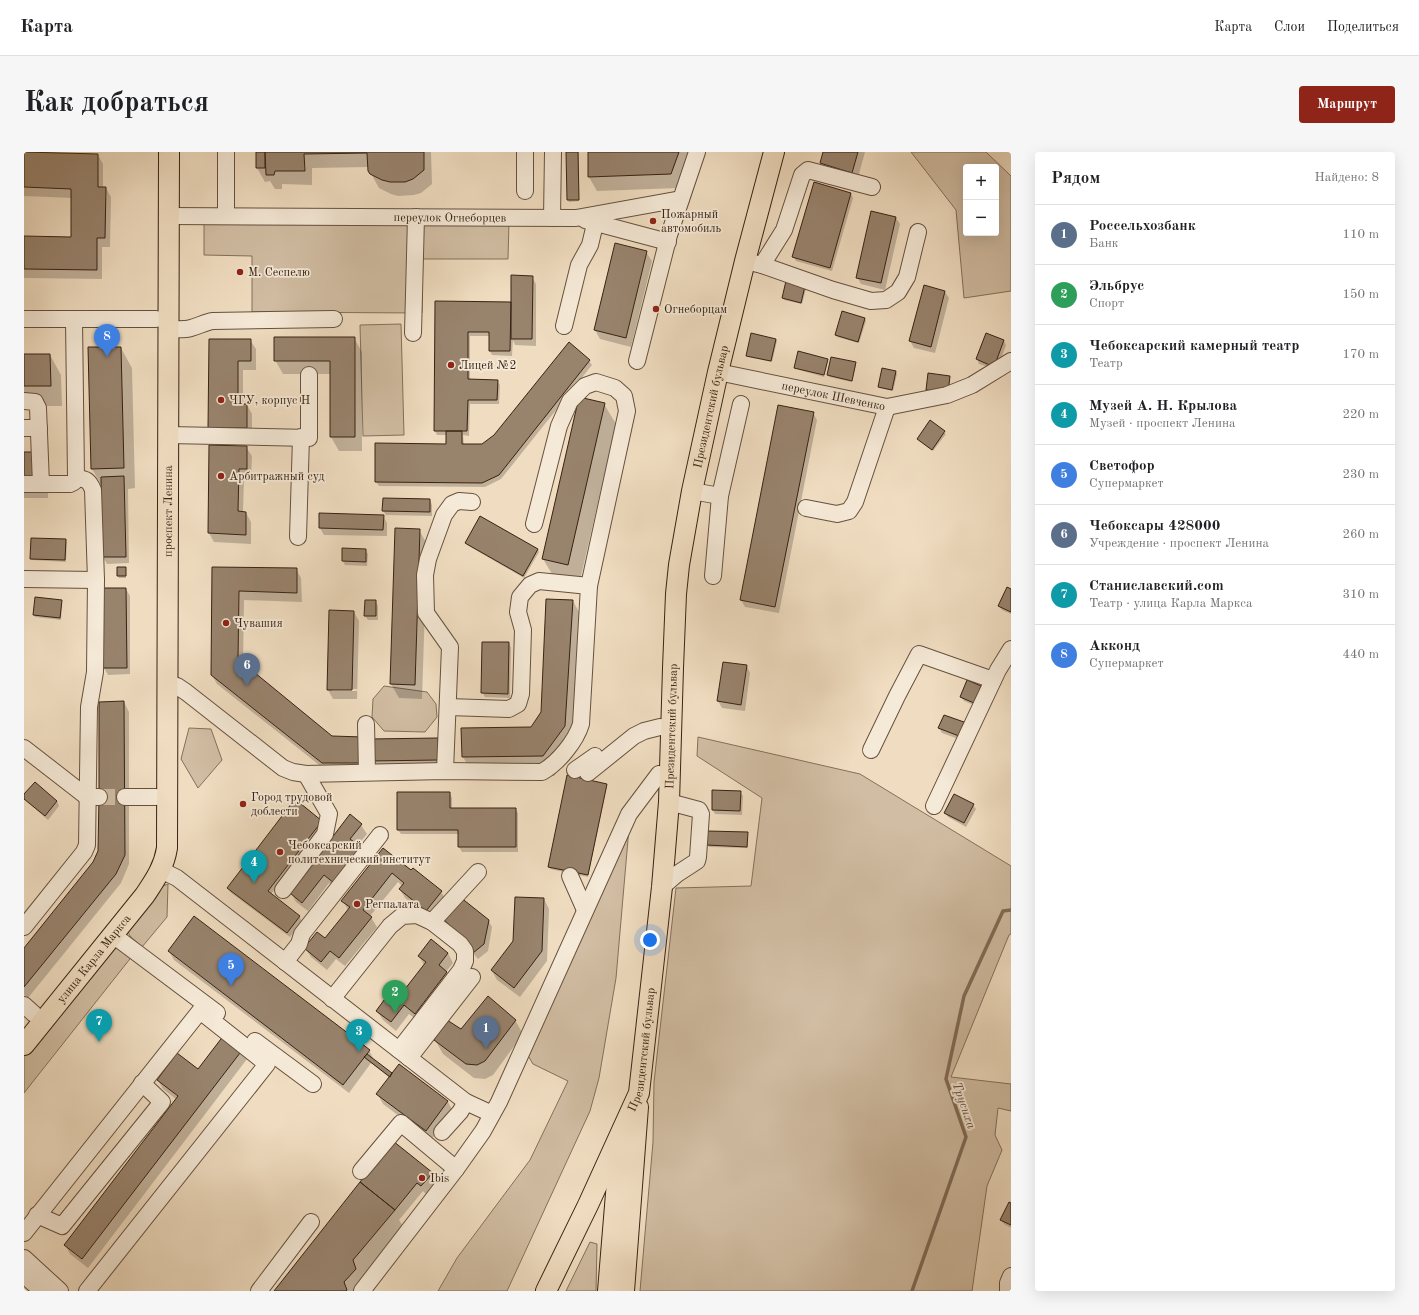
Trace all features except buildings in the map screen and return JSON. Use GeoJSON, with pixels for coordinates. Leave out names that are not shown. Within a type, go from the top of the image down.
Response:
{"type":"FeatureCollection","features":[{"type":"Feature","properties":{"kind":"main road","name":"проспект Ленина"},"geometry":{"type":"LineString","coordinates":[[158,152],[163,215]]}},
{"type":"Feature","properties":{"kind":"main road","name":"проспект Ленина"},"geometry":{"type":"LineString","coordinates":[[155,868],[165,860],[167,848],[162,682],[162,324],[163,215],[169,152]]}},
{"type":"Feature","properties":{"kind":"main road","name":"Президентский бульвар"},"geometry":{"type":"LineString","coordinates":[[632,1094],[659,774],[652,729],[670,541],[702,387],[761,152]]}},
{"type":"Feature","properties":{"kind":"main road","name":"Президентский бульвар"},"geometry":{"type":"LineString","coordinates":[[546,1291],[612,1127],[632,1094],[662,887],[669,802],[676,594],[679,565],[692,492],[718,372],[754,263],[774,152]]}},
{"type":"Feature","properties":{"kind":"main road","name":"проспект Ленина"},"geometry":{"type":"LineString","coordinates":[[155,868],[153,853],[155,838],[162,682]]}},
{"type":"Feature","properties":{"kind":"main road","name":"улица Карла Маркса"},"geometry":{"type":"LineString","coordinates":[[24,1045],[145,895],[155,868]]}},
{"type":"Feature","properties":{"kind":"main road","name":"улица Карла Маркса"},"geometry":{"type":"LineString","coordinates":[[27,1015],[141,878],[155,868]]}},
{"type":"Feature","properties":{"kind":"main road"},"geometry":{"type":"LineString","coordinates":[[588,1205],[621,1132],[632,1094]]}},
{"type":"Feature","properties":{"kind":"main road"},"geometry":{"type":"LineString","coordinates":[[624,1291],[621,1235],[632,1094]]}},
{"type":"Feature","properties":{"kind":"main road"},"geometry":{"type":"LineString","coordinates":[[608,1291],[621,1235],[615,1214],[621,1132]]}},
{"type":"Feature","properties":{"kind":"main road"},"geometry":{"type":"LineString","coordinates":[[574,1222],[580,1209],[588,1205],[601,1205],[609,1208],[615,1214]]}},
{"type":"Feature","properties":{"kind":"main road"},"geometry":{"type":"LineString","coordinates":[[574,1222],[594,1219],[601,1221],[621,1235]]}},
{"type":"Feature","properties":{"kind":"main road","name":"Президентский бульвар"},"geometry":{"type":"LineString","coordinates":[[535,1291],[574,1222]]}},
{"type":"Feature","properties":{"kind":"street"},"geometry":{"type":"LineString","coordinates":[[226,152],[226,216]]}},
{"type":"Feature","properties":{"kind":"street"},"geometry":{"type":"LineString","coordinates":[[525,152],[525,191]]}},
{"type":"Feature","properties":{"kind":"street"},"geometry":{"type":"LineString","coordinates":[[552,218],[553,152]]}},
{"type":"Feature","properties":{"kind":"street"},"geometry":{"type":"LineString","coordinates":[[636,361],[668,242],[697,152]]}},
{"type":"Feature","properties":{"kind":"street"},"geometry":{"type":"LineString","coordinates":[[872,187],[808,170],[802,175],[784,230],[754,263],[871,301],[886,300],[898,292],[907,277],[918,232]]}},
{"type":"Feature","properties":{"kind":"street","name":"переулок Огнеборцев"},"geometry":{"type":"LineString","coordinates":[[163,215],[576,218],[681,199]]}},
{"type":"Feature","properties":{"kind":"street"},"geometry":{"type":"LineString","coordinates":[[413,334],[416,217]]}},
{"type":"Feature","properties":{"kind":"street"},"geometry":{"type":"LineString","coordinates":[[576,218],[668,242]]}},
{"type":"Feature","properties":{"kind":"street"},"geometry":{"type":"LineString","coordinates":[[564,326],[579,265],[590,245],[595,224]]}},
{"type":"Feature","properties":{"kind":"street"},"geometry":{"type":"LineString","coordinates":[[24,319],[74,319],[162,324],[188,329],[204,322],[213,321],[334,319]]}},
{"type":"Feature","properties":{"kind":"street"},"geometry":{"type":"LineString","coordinates":[[24,484],[70,484],[74,482],[76,478],[74,319]]}},
{"type":"Feature","properties":{"kind":"street","name":"переулок Шевченко"},"geometry":{"type":"LineString","coordinates":[[718,372],[887,408],[947,395],[972,385],[1011,362]]}},
{"type":"Feature","properties":{"kind":"street"},"geometry":{"type":"LineString","coordinates":[[162,436],[309,438],[309,375]]}},
{"type":"Feature","properties":{"kind":"street"},"geometry":{"type":"LineString","coordinates":[[162,682],[177,686],[186,692],[283,768],[293,772],[306,774],[445,771],[542,772],[552,766],[578,734],[581,724],[589,586],[627,411],[624,396],[615,388],[596,382],[584,386],[570,401],[559,426],[534,524]]}},
{"type":"Feature","properties":{"kind":"street"},"geometry":{"type":"LineString","coordinates":[[24,401],[35,402],[38,408],[31,428],[41,484]]}},
{"type":"Feature","properties":{"kind":"street"},"geometry":{"type":"LineString","coordinates":[[713,576],[720,496],[741,404]]}},
{"type":"Feature","properties":{"kind":"street"},"geometry":{"type":"LineString","coordinates":[[806,508],[838,514],[849,511],[855,502],[887,408]]}},
{"type":"Feature","properties":{"kind":"street"},"geometry":{"type":"LineString","coordinates":[[298,537],[301,437]]}},
{"type":"Feature","properties":{"kind":"street"},"geometry":{"type":"LineString","coordinates":[[24,927],[84,852],[87,845],[93,797],[89,707],[95,672],[96,580],[93,490],[90,482],[86,479],[76,478]]}},
{"type":"Feature","properties":{"kind":"street"},"geometry":{"type":"LineString","coordinates":[[692,492],[720,496]]}},
{"type":"Feature","properties":{"kind":"street"},"geometry":{"type":"LineString","coordinates":[[445,771],[450,647],[426,613],[425,575],[428,559],[444,515],[452,504],[459,501],[472,502]]}},
{"type":"Feature","properties":{"kind":"street"},"geometry":{"type":"LineString","coordinates":[[24,579],[96,580]]}},
{"type":"Feature","properties":{"kind":"street"},"geometry":{"type":"LineString","coordinates":[[448,708],[509,709],[518,704],[521,694],[523,638],[523,630],[518,612],[520,597],[530,585],[539,581],[589,586]]}},
{"type":"Feature","properties":{"kind":"street"},"geometry":{"type":"LineString","coordinates":[[934,806],[993,680],[1011,649]]}},
{"type":"Feature","properties":{"kind":"street"},"geometry":{"type":"LineString","coordinates":[[871,750],[919,654],[993,680]]}},
{"type":"Feature","properties":{"kind":"street"},"geometry":{"type":"LineString","coordinates":[[366,724],[368,772]]}},
{"type":"Feature","properties":{"kind":"street"},"geometry":{"type":"LineString","coordinates":[[633,729],[652,729],[635,745],[587,772],[633,729]]}},
{"type":"Feature","properties":{"kind":"street"},"geometry":{"type":"LineString","coordinates":[[24,748],[93,797]]}},
{"type":"Feature","properties":{"kind":"street"},"geometry":{"type":"LineString","coordinates":[[283,890],[325,834],[329,814],[306,774]]}},
{"type":"Feature","properties":{"kind":"street"},"geometry":{"type":"LineString","coordinates":[[362,1291],[456,1169],[483,1131],[499,1102],[629,814],[659,774]]}},
{"type":"Feature","properties":{"kind":"street"},"geometry":{"type":"LineString","coordinates":[[125,797],[156,798]]}},
{"type":"Feature","properties":{"kind":"street"},"geometry":{"type":"LineString","coordinates":[[662,887],[677,874],[697,861],[698,857],[701,814],[699,810],[669,802]]}},
{"type":"Feature","properties":{"kind":"street"},"geometry":{"type":"LineString","coordinates":[[285,962],[299,944],[302,934],[380,835]]}},
{"type":"Feature","properties":{"kind":"street"},"geometry":{"type":"LineString","coordinates":[[155,868],[177,878],[466,1102],[492,1114]]}},
{"type":"Feature","properties":{"kind":"street"},"geometry":{"type":"LineString","coordinates":[[432,922],[478,872]]}},
{"type":"Feature","properties":{"kind":"street"},"geometry":{"type":"LineString","coordinates":[[570,876],[585,910]]}},
{"type":"Feature","properties":{"kind":"street"},"geometry":{"type":"LineString","coordinates":[[332,999],[390,926],[402,916],[417,915],[432,922],[460,944],[465,951],[465,961],[461,970],[404,1054]]}},
{"type":"Feature","properties":{"kind":"street"},"geometry":{"type":"LineString","coordinates":[[113,935],[313,1084]]}},
{"type":"Feature","properties":{"kind":"street"},"geometry":{"type":"LineString","coordinates":[[404,1054],[472,977]]}},
{"type":"Feature","properties":{"kind":"street"},"geometry":{"type":"LineString","coordinates":[[24,1233],[200,1011],[267,1064],[86,1291]]}},
{"type":"Feature","properties":{"kind":"street"},"geometry":{"type":"LineString","coordinates":[[37,1215],[62,1226],[162,1102],[142,1083]]}},
{"type":"Feature","properties":{"kind":"street"},"geometry":{"type":"LineString","coordinates":[[442,1132],[460,1112],[466,1102]]}},
{"type":"Feature","properties":{"kind":"street"},"geometry":{"type":"LineString","coordinates":[[361,1171],[401,1123],[456,1169]]}},
{"type":"Feature","properties":{"kind":"street"},"geometry":{"type":"LineString","coordinates":[[259,1291],[311,1222]]}},
{"type":"Feature","properties":{"kind":"street"},"geometry":{"type":"LineString","coordinates":[[24,1258],[60,1291]]}},
{"type":"Feature","properties":{"kind":"street"},"geometry":{"type":"LineString","coordinates":[[24,1274],[42,1291]]}},
{"type":"Feature","properties":{"kind":"shaded area"},"geometry":{"type":"Polygon","coordinates":[[[911,152],[986,152],[998,164],[963,164],[963,236],[999,236],[999,164],[1011,176],[1011,291],[964,298],[956,210],[911,152]]]}},
{"type":"Feature","properties":{"kind":"shaded area"},"geometry":{"type":"Polygon","coordinates":[[[204,220],[509,222],[508,259],[422,259],[422,313],[252,312],[252,256],[204,255],[204,220]]]}},
{"type":"Feature","properties":{"kind":"shaded area"},"geometry":{"type":"Polygon","coordinates":[[[401,324],[404,435],[363,436],[360,325],[401,324]]]}},
{"type":"Feature","properties":{"kind":"shaded area"},"geometry":{"type":"Polygon","coordinates":[[[384,686],[427,692],[436,704],[437,717],[425,732],[384,731],[372,717],[373,699],[384,686]]]}},
{"type":"Feature","properties":{"kind":"shaded area"},"geometry":{"type":"Polygon","coordinates":[[[189,728],[211,729],[222,760],[198,788],[181,759],[189,728]]]}},
{"type":"Feature","properties":{"kind":"shaded area"},"geometry":{"type":"Polygon","coordinates":[[[698,737],[860,774],[1011,866],[1011,934],[1009,935],[951,1077],[1011,1084],[1011,1111],[998,1108],[995,1135],[1002,1150],[987,1186],[972,1291],[640,1291],[653,1142],[654,1082],[676,888],[751,886],[762,798],[697,756],[698,737]]]}},
{"type":"Feature","properties":{"kind":"shaded area"},"geometry":{"type":"Polygon","coordinates":[[[629,828],[616,978],[599,1078],[590,1111],[507,1291],[438,1291],[457,1258],[530,1160],[568,1081],[533,1064],[527,1054],[629,828]]]}},
{"type":"Feature","properties":{"kind":"shaded area"},"geometry":{"type":"Polygon","coordinates":[[[168,884],[167,917],[142,947],[130,936],[128,932],[163,886],[168,884]]]}},
{"type":"Feature","properties":{"kind":"shaded area"},"geometry":{"type":"Polygon","coordinates":[[[113,946],[133,955],[24,1093],[24,1055],[113,946]]]}},
{"type":"Feature","properties":{"kind":"shaded area"},"geometry":{"type":"Polygon","coordinates":[[[590,1242],[597,1244],[596,1291],[566,1291],[590,1242]]]}},
{"type":"Feature","properties":{"kind":"waterway","name":"Трусиха"},"geometry":{"type":"LineString","coordinates":[[912,1291],[966,1137],[946,1079],[964,996],[1003,911],[1011,910]]}},
{"type":"Feature","properties":{"kind":"tunnel"},"geometry":{"type":"LineString","coordinates":[[99,797],[125,797]]}},
{"type":"Feature","properties":{"kind":"place","name":"Пожарный автомобиль"},"geometry":{"type":"Point","coordinates":[653,221]}},
{"type":"Feature","properties":{"kind":"place","name":"М. Сеспелю"},"geometry":{"type":"Point","coordinates":[240,272]}},
{"type":"Feature","properties":{"kind":"place","name":"Огнеборцам"},"geometry":{"type":"Point","coordinates":[656,309]}},
{"type":"Feature","properties":{"kind":"place","name":"Акконд"},"geometry":{"type":"Point","coordinates":[107,357]}},
{"type":"Feature","properties":{"kind":"place","name":"Лицей №2"},"geometry":{"type":"Point","coordinates":[451,365]}},
{"type":"Feature","properties":{"kind":"place","name":"ЧГУ, корпус Н"},"geometry":{"type":"Point","coordinates":[221,400]}},
{"type":"Feature","properties":{"kind":"place","name":"Арбитражный суд"},"geometry":{"type":"Point","coordinates":[221,476]}},
{"type":"Feature","properties":{"kind":"place","name":"Чувашия"},"geometry":{"type":"Point","coordinates":[226,623]}},
{"type":"Feature","properties":{"kind":"place","name":"Чебоксары 428000"},"geometry":{"type":"Point","coordinates":[247,686]}},
{"type":"Feature","properties":{"kind":"place","name":"Город трудовой доблести"},"geometry":{"type":"Point","coordinates":[243,804]}},
{"type":"Feature","properties":{"kind":"place","name":"Чебоксарский политехнический институт"},"geometry":{"type":"Point","coordinates":[280,852]}},
{"type":"Feature","properties":{"kind":"place","name":"Музей А. Н. Крылова"},"geometry":{"type":"Point","coordinates":[254,883]}},
{"type":"Feature","properties":{"kind":"place","name":"Регпалата"},"geometry":{"type":"Point","coordinates":[357,904]}},
{"type":"Feature","properties":{"kind":"place","name":"Светофор"},"geometry":{"type":"Point","coordinates":[231,986]}},
{"type":"Feature","properties":{"kind":"place","name":"Эльбрус"},"geometry":{"type":"Point","coordinates":[395,1013]}},
{"type":"Feature","properties":{"kind":"place","name":"Станиславский.com"},"geometry":{"type":"Point","coordinates":[99,1042]}},
{"type":"Feature","properties":{"kind":"place","name":"Россельхозбанк"},"geometry":{"type":"Point","coordinates":[486,1049]}},
{"type":"Feature","properties":{"kind":"place","name":"Чебоксарский камерный театр"},"geometry":{"type":"Point","coordinates":[359,1052]}},
{"type":"Feature","properties":{"kind":"place","name":"Ibis"},"geometry":{"type":"Point","coordinates":[422,1178]}}]}
